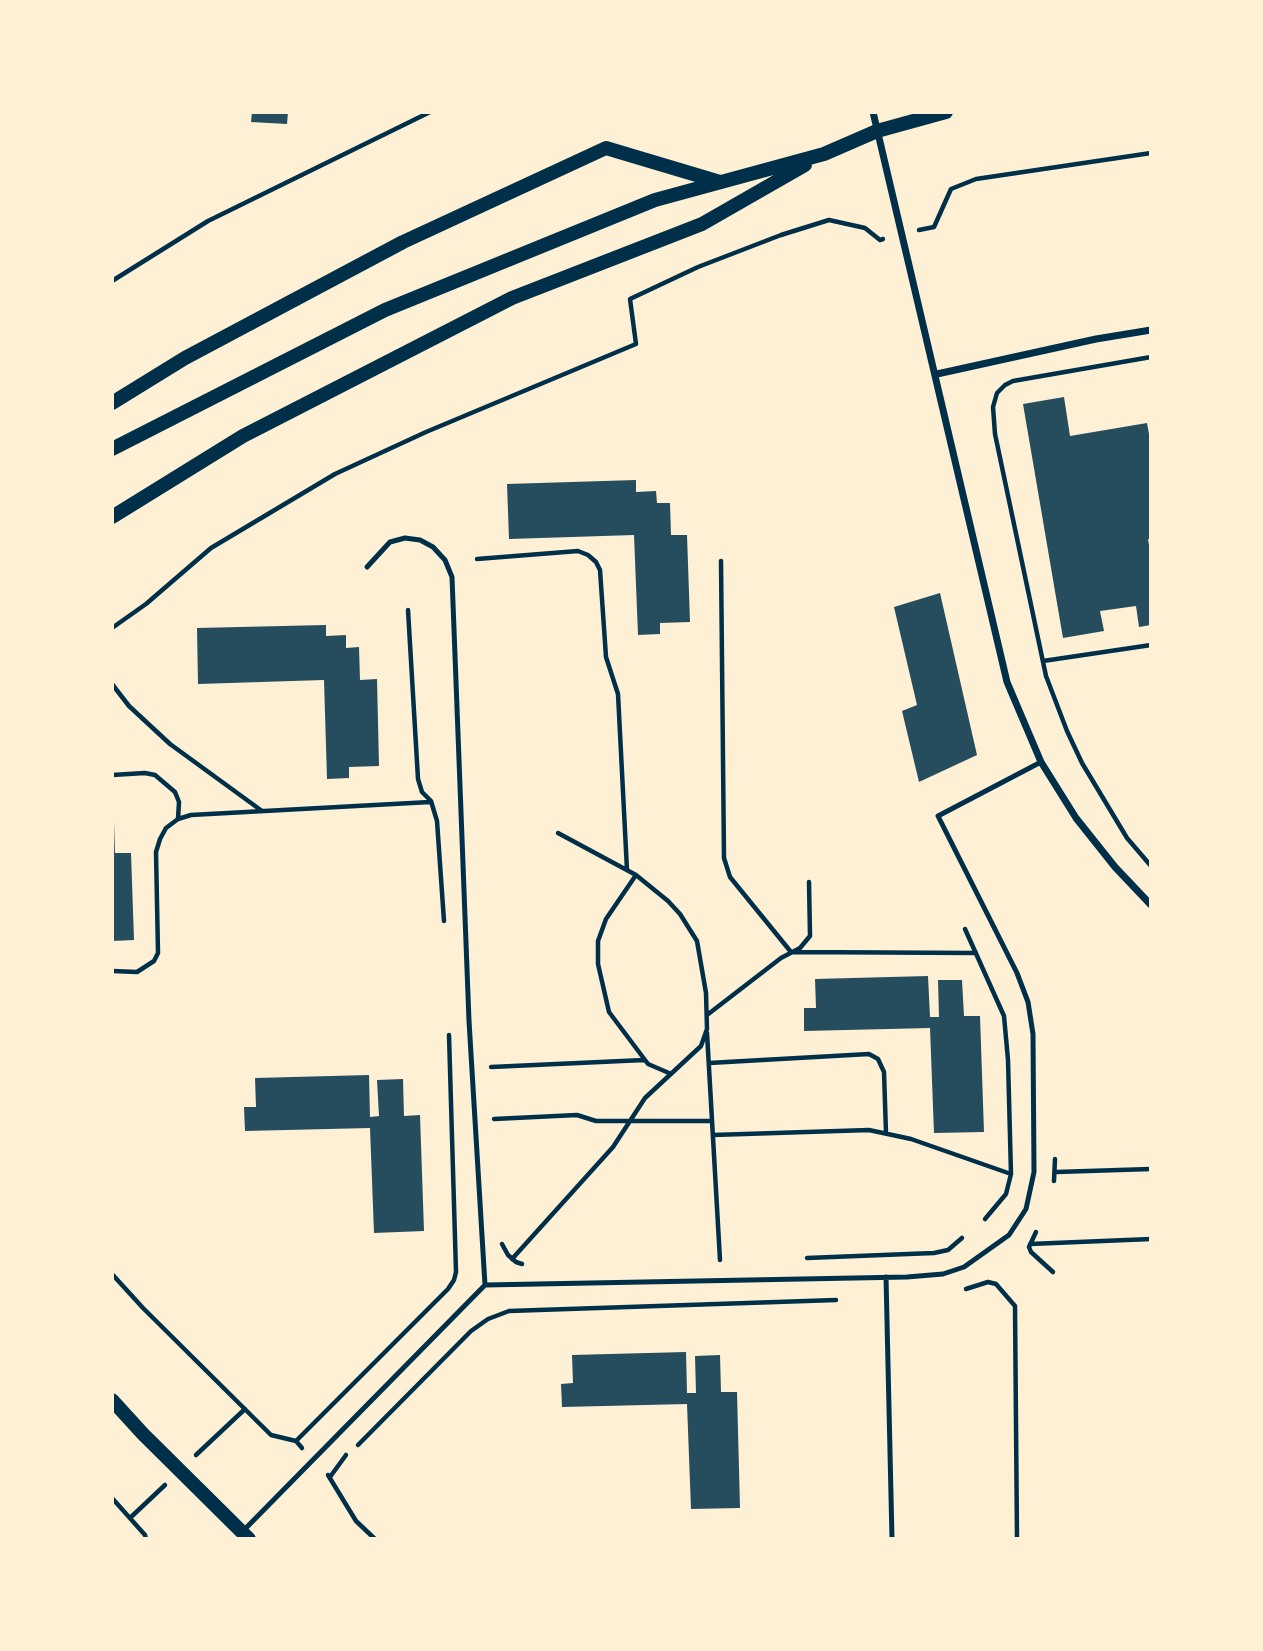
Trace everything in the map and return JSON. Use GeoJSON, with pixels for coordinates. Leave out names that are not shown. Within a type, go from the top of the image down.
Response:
{"type":"FeatureCollection","features":[{"type":"Feature","properties":{"kind":"main road"},"geometry":{"type":"LineString","coordinates":[[112,517],[243,436],[499,304],[702,224],[824,154],[877,131],[946,112]]}},
{"type":"Feature","properties":{"kind":"main road"},"geometry":{"type":"LineString","coordinates":[[112,403],[185,358],[403,242],[607,148],[721,182]]}},
{"type":"Feature","properties":{"kind":"main road"},"geometry":{"type":"LineString","coordinates":[[112,449],[385,310],[655,200],[824,154]]}},
{"type":"Feature","properties":{"kind":"main road"},"geometry":{"type":"LineString","coordinates":[[112,1399],[143,1434],[181,1469],[245,1536]]}},
{"type":"Feature","properties":{"kind":"street"},"geometry":{"type":"LineString","coordinates":[[873,112],[937,374],[1007,682],[1041,762],[1076,818],[1115,867],[1151,905]]}},
{"type":"Feature","properties":{"kind":"street"},"geometry":{"type":"LineString","coordinates":[[937,374],[1096,339],[1151,330]]}},
{"type":"Feature","properties":{"kind":"lane"},"geometry":{"type":"LineString","coordinates":[[368,567],[390,542],[405,538],[420,540],[433,547],[445,561],[452,578],[469,1021],[485,1285]]}},
{"type":"Feature","properties":{"kind":"lane"},"geometry":{"type":"LineString","coordinates":[[245,1536],[485,1285],[886,1278],[943,1274],[964,1268],[1009,1235],[1026,1209],[1034,1172],[1033,1034],[1028,1002],[1017,973],[938,816],[1041,762]]}},
{"type":"Feature","properties":{"kind":"lane"},"geometry":{"type":"LineString","coordinates":[[886,1278],[892,1539]]}},
{"type":"Feature","properties":{"kind":"path"},"geometry":{"type":"LineString","coordinates":[[112,281],[208,221],[430,112]]}},
{"type":"Feature","properties":{"kind":"path"},"geometry":{"type":"LineString","coordinates":[[923,229],[934,227],[951,189],[976,178],[1151,153]]}},
{"type":"Feature","properties":{"kind":"path"},"geometry":{"type":"LineString","coordinates":[[112,628],[146,604],[211,548],[335,474],[426,432],[636,344],[630,299],[698,267],[829,220],[864,228],[880,240],[891,237]]}},
{"type":"Feature","properties":{"kind":"path"},"geometry":{"type":"LineString","coordinates":[[1151,357],[1013,381],[1004,385],[997,393],[993,407],[995,434],[1043,661],[1066,731],[1082,763],[1128,838],[1151,866]]}},
{"type":"Feature","properties":{"kind":"path"},"geometry":{"type":"LineString","coordinates":[[477,559],[579,551],[596,562],[600,570],[606,657],[618,694],[627,871]]}},
{"type":"Feature","properties":{"kind":"path"},"geometry":{"type":"LineString","coordinates":[[721,561],[724,858],[730,877],[791,952]]}},
{"type":"Feature","properties":{"kind":"path"},"geometry":{"type":"LineString","coordinates":[[408,610],[418,779],[438,821],[444,930]]}},
{"type":"Feature","properties":{"kind":"path"},"geometry":{"type":"LineString","coordinates":[[1043,661],[1151,645]]}},
{"type":"Feature","properties":{"kind":"path"},"geometry":{"type":"LineString","coordinates":[[112,684],[129,706],[170,744],[263,811]]}},
{"type":"Feature","properties":{"kind":"path"},"geometry":{"type":"LineString","coordinates":[[112,775],[155,775],[174,792],[179,802],[178,818]]}},
{"type":"Feature","properties":{"kind":"path"},"geometry":{"type":"LineString","coordinates":[[112,971],[137,972],[154,961],[159,953],[156,852],[166,828],[178,818],[191,815],[431,802]]}},
{"type":"Feature","properties":{"kind":"path"},"geometry":{"type":"LineString","coordinates":[[558,832],[636,875],[668,901],[697,941],[706,993],[720,1260]]}},
{"type":"Feature","properties":{"kind":"path"},"geometry":{"type":"LineString","coordinates":[[636,875],[606,919],[598,941],[598,964],[609,1012],[645,1060],[669,1073]]}},
{"type":"Feature","properties":{"kind":"path"},"geometry":{"type":"LineString","coordinates":[[706,1015],[800,948],[810,936],[812,927],[809,882]]}},
{"type":"Feature","properties":{"kind":"path"},"geometry":{"type":"LineString","coordinates":[[965,929],[1004,1016],[1008,1060],[1011,1174],[1006,1194],[985,1219]]}},
{"type":"Feature","properties":{"kind":"path"},"geometry":{"type":"LineString","coordinates":[[791,952],[976,953]]}},
{"type":"Feature","properties":{"kind":"path"},"geometry":{"type":"LineString","coordinates":[[112,1274],[271,1435],[296,1441],[454,1280],[456,1272],[448,1021]]}},
{"type":"Feature","properties":{"kind":"path"},"geometry":{"type":"LineString","coordinates":[[512,1259],[613,1147],[645,1098],[701,1046],[707,1029]]}},
{"type":"Feature","properties":{"kind":"path"},"geometry":{"type":"LineString","coordinates":[[709,1063],[869,1055],[878,1059],[884,1072],[886,1133]]}},
{"type":"Feature","properties":{"kind":"path"},"geometry":{"type":"LineString","coordinates":[[492,1080],[491,1067],[645,1060]]}},
{"type":"Feature","properties":{"kind":"path"},"geometry":{"type":"LineString","coordinates":[[493,1106],[495,1132]]}},
{"type":"Feature","properties":{"kind":"path"},"geometry":{"type":"LineString","coordinates":[[494,1119],[577,1115],[589,1120],[712,1121]]}},
{"type":"Feature","properties":{"kind":"path"},"geometry":{"type":"LineString","coordinates":[[713,1135],[869,1130],[911,1139],[1011,1174]]}},
{"type":"Feature","properties":{"kind":"path"},"geometry":{"type":"LineString","coordinates":[[1056,1172],[1151,1169]]}},
{"type":"Feature","properties":{"kind":"path"},"geometry":{"type":"LineString","coordinates":[[797,1258],[934,1254],[948,1250],[962,1238]]}},
{"type":"Feature","properties":{"kind":"path"},"geometry":{"type":"LineString","coordinates":[[1030,1244],[1151,1239]]}},
{"type":"Feature","properties":{"kind":"path"},"geometry":{"type":"LineString","coordinates":[[501,1242],[512,1259],[531,1267]]}},
{"type":"Feature","properties":{"kind":"path"},"geometry":{"type":"LineString","coordinates":[[712,1261],[732,1260]]}},
{"type":"Feature","properties":{"kind":"path"},"geometry":{"type":"LineString","coordinates":[[958,1290],[988,1282],[996,1284],[1016,1306],[1017,1539]]}},
{"type":"Feature","properties":{"kind":"path"},"geometry":{"type":"LineString","coordinates":[[375,1539],[356,1521],[330,1477],[347,1455],[471,1331],[488,1319],[509,1311],[847,1299]]}},
{"type":"Feature","properties":{"kind":"path"},"geometry":{"type":"LineString","coordinates":[[112,1498],[146,1539]]}},
{"type":"Feature","properties":{"kind":"building"},"geometry":{"type":"Polygon","coordinates":[[[252,112],[288,112],[287,124],[251,122],[252,112]]]}},
{"type":"Feature","properties":{"kind":"building"},"geometry":{"type":"Polygon","coordinates":[[[1064,397],[1070,436],[1147,423],[1151,445],[1151,539],[1148,539],[1151,557],[1151,625],[1139,627],[1136,606],[1100,611],[1104,631],[1063,638],[1023,404],[1064,397]]]}},
{"type":"Feature","properties":{"kind":"building"},"geometry":{"type":"Polygon","coordinates":[[[636,480],[636,492],[656,491],[657,503],[670,503],[671,535],[687,535],[690,622],[660,623],[660,634],[638,635],[634,535],[509,539],[507,484],[636,480]]]}},
{"type":"Feature","properties":{"kind":"building"},"geometry":{"type":"Polygon","coordinates":[[[940,593],[977,755],[919,782],[902,711],[917,705],[894,607],[940,593]]]}},
{"type":"Feature","properties":{"kind":"building"},"geometry":{"type":"Polygon","coordinates":[[[326,625],[326,636],[346,635],[346,648],[359,647],[360,680],[377,679],[379,766],[349,767],[349,778],[327,779],[324,680],[198,684],[197,628],[326,625]]]}},
{"type":"Feature","properties":{"kind":"building"},"geometry":{"type":"Polygon","coordinates":[[[112,822],[115,853],[131,853],[134,940],[112,941],[112,822]]]}},
{"type":"Feature","properties":{"kind":"building"},"geometry":{"type":"Polygon","coordinates":[[[928,976],[930,1017],[939,1017],[938,980],[962,980],[964,1016],[980,1016],[984,1132],[934,1133],[930,1028],[804,1031],[804,1008],[816,1008],[815,979],[928,976]]]}},
{"type":"Feature","properties":{"kind":"building"},"geometry":{"type":"Polygon","coordinates":[[[369,1075],[370,1117],[379,1116],[377,1080],[403,1079],[404,1116],[420,1115],[424,1231],[374,1233],[370,1128],[245,1131],[244,1107],[256,1107],[255,1078],[369,1075]]]}},
{"type":"Feature","properties":{"kind":"building"},"geometry":{"type":"Polygon","coordinates":[[[686,1352],[687,1393],[696,1393],[695,1356],[720,1355],[721,1392],[737,1392],[740,1508],[691,1509],[687,1404],[562,1407],[561,1384],[573,1383],[572,1355],[686,1352]]]}}]}
